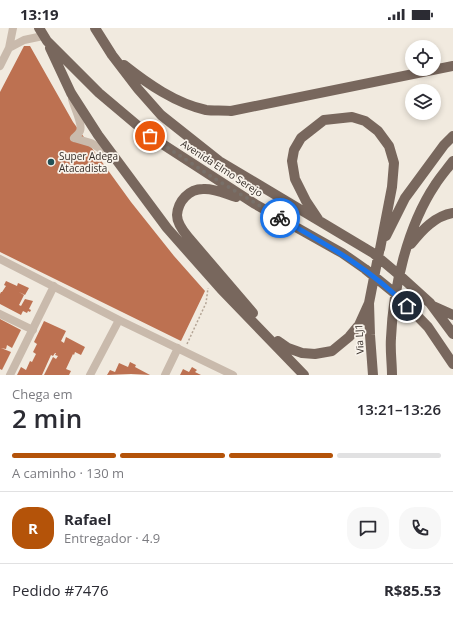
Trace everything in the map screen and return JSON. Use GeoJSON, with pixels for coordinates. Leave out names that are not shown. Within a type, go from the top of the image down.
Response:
{"type":"FeatureCollection","features":[{"type":"Feature","properties":{"kind":"main road","name":"Avenida Elmo Serejo"},"geometry":{"type":"LineString","coordinates":[[95,28],[112,55],[138,89],[161,115],[188,138],[219,161],[320,222],[348,237],[378,257],[430,304],[453,334]]}},
{"type":"Feature","properties":{"kind":"main road","name":"Avenida Elmo Serejo"},"geometry":{"type":"LineString","coordinates":[[43,35],[99,93],[150,136],[255,204],[342,253],[365,269],[396,295],[428,327],[453,364]]}},
{"type":"Feature","properties":{"kind":"main road"},"geometry":{"type":"LineString","coordinates":[[43,35],[71,92],[114,156],[168,228],[210,276],[304,375]]}},
{"type":"Feature","properties":{"kind":"main road"},"geometry":{"type":"LineString","coordinates":[[112,55],[140,77],[167,95],[186,104],[207,110],[231,111],[453,66]]}},
{"type":"Feature","properties":{"kind":"main road"},"geometry":{"type":"LineString","coordinates":[[255,204],[218,191],[204,188],[194,190],[182,200],[177,216],[180,226],[188,237],[273,337],[288,348],[302,353],[315,354],[332,351],[349,337],[358,325],[369,302],[392,187],[394,163],[386,141],[378,130],[365,121],[352,117],[324,120],[301,138],[294,150],[292,161],[295,179],[306,201],[320,222]]}},
{"type":"Feature","properties":{"kind":"main road"},"geometry":{"type":"LineString","coordinates":[[380,249],[405,198],[444,145],[453,136]]}},
{"type":"Feature","properties":{"kind":"main road"},"geometry":{"type":"LineString","coordinates":[[392,375],[391,339],[394,306],[404,252],[419,214],[434,186],[453,161]]}},
{"type":"Feature","properties":{"kind":"main road"},"geometry":{"type":"LineString","coordinates":[[404,252],[422,230],[432,221],[453,213]]}},
{"type":"Feature","properties":{"kind":"main road","name":"Via LJ1"},"geometry":{"type":"LineString","coordinates":[[369,302],[373,375]]}},
{"type":"Feature","properties":{"kind":"main road"},"geometry":{"type":"LineString","coordinates":[[430,304],[453,315]]}},
{"type":"Feature","properties":{"kind":"street"},"geometry":{"type":"LineString","coordinates":[[0,66],[9,48],[13,28]]}},
{"type":"Feature","properties":{"kind":"street"},"geometry":{"type":"LineString","coordinates":[[9,48],[24,40],[43,35]]}},
{"type":"Feature","properties":{"kind":"street"},"geometry":{"type":"LineString","coordinates":[[71,92],[81,124],[80,132],[74,138],[91,143],[114,156]]}},
{"type":"Feature","properties":{"kind":"street"},"geometry":{"type":"LineString","coordinates":[[0,259],[119,320],[233,375]]}},
{"type":"Feature","properties":{"kind":"street"},"geometry":{"type":"LineString","coordinates":[[10,375],[54,286]]}},
{"type":"Feature","properties":{"kind":"street"},"geometry":{"type":"LineString","coordinates":[[0,314],[33,330]]}},
{"type":"Feature","properties":{"kind":"street"},"geometry":{"type":"LineString","coordinates":[[90,375],[119,320]]}},
{"type":"Feature","properties":{"kind":"street"},"geometry":{"type":"LineString","coordinates":[[165,375],[181,349]]}},
{"type":"Feature","properties":{"kind":"path"},"geometry":{"type":"LineString","coordinates":[[181,349],[206,304],[210,276]]}},
{"type":"Feature","properties":{"kind":"building","name":"Super Adega Atacadista"},"geometry":{"type":"Polygon","coordinates":[[[24,46],[30,46],[73,122],[131,202],[174,256],[205,291],[181,341],[0,252],[0,92],[24,46]]]}},
{"type":"Feature","properties":{"kind":"building"},"geometry":{"type":"Polygon","coordinates":[[[6,281],[17,286],[18,283],[29,288],[25,295],[19,292],[24,295],[19,305],[21,306],[25,299],[33,301],[29,309],[31,310],[30,312],[28,311],[27,313],[23,311],[21,315],[0,304],[0,294],[6,286],[4,285],[6,281]]]}},
{"type":"Feature","properties":{"kind":"building"},"geometry":{"type":"Polygon","coordinates":[[[0,319],[21,330],[12,348],[7,345],[6,349],[1,348],[11,352],[2,370],[0,369],[0,319]]]}},
{"type":"Feature","properties":{"kind":"building"},"geometry":{"type":"Polygon","coordinates":[[[44,321],[66,331],[61,341],[64,343],[66,337],[85,347],[81,355],[75,352],[74,355],[73,354],[66,369],[71,371],[69,375],[44,375],[53,357],[56,359],[58,356],[55,355],[55,353],[53,356],[51,355],[42,375],[17,375],[21,367],[26,370],[30,361],[32,362],[36,354],[33,352],[37,344],[34,342],[44,321]]]}},
{"type":"Feature","properties":{"kind":"building"},"geometry":{"type":"Polygon","coordinates":[[[130,362],[136,365],[135,367],[150,375],[107,375],[110,370],[115,372],[119,363],[128,367],[130,362]]]}},
{"type":"Feature","properties":{"kind":"building"},"geometry":{"type":"Polygon","coordinates":[[[192,367],[197,370],[195,372],[201,375],[180,375],[183,369],[189,372],[192,367]]]}},
{"type":"Feature","properties":{"kind":"way so far"},"geometry":{"type":"LineString","coordinates":[[150,136],[212,177],[280,218]]}},
{"type":"Feature","properties":{"kind":"place","name":"Super Adega Atacadista"},"geometry":{"type":"Point","coordinates":[51,162]}},
{"type":"Feature","properties":{"kind":"route"},"geometry":{"type":"LineString","coordinates":[[280,218],[342,253],[365,269],[407,306]]}}]}
